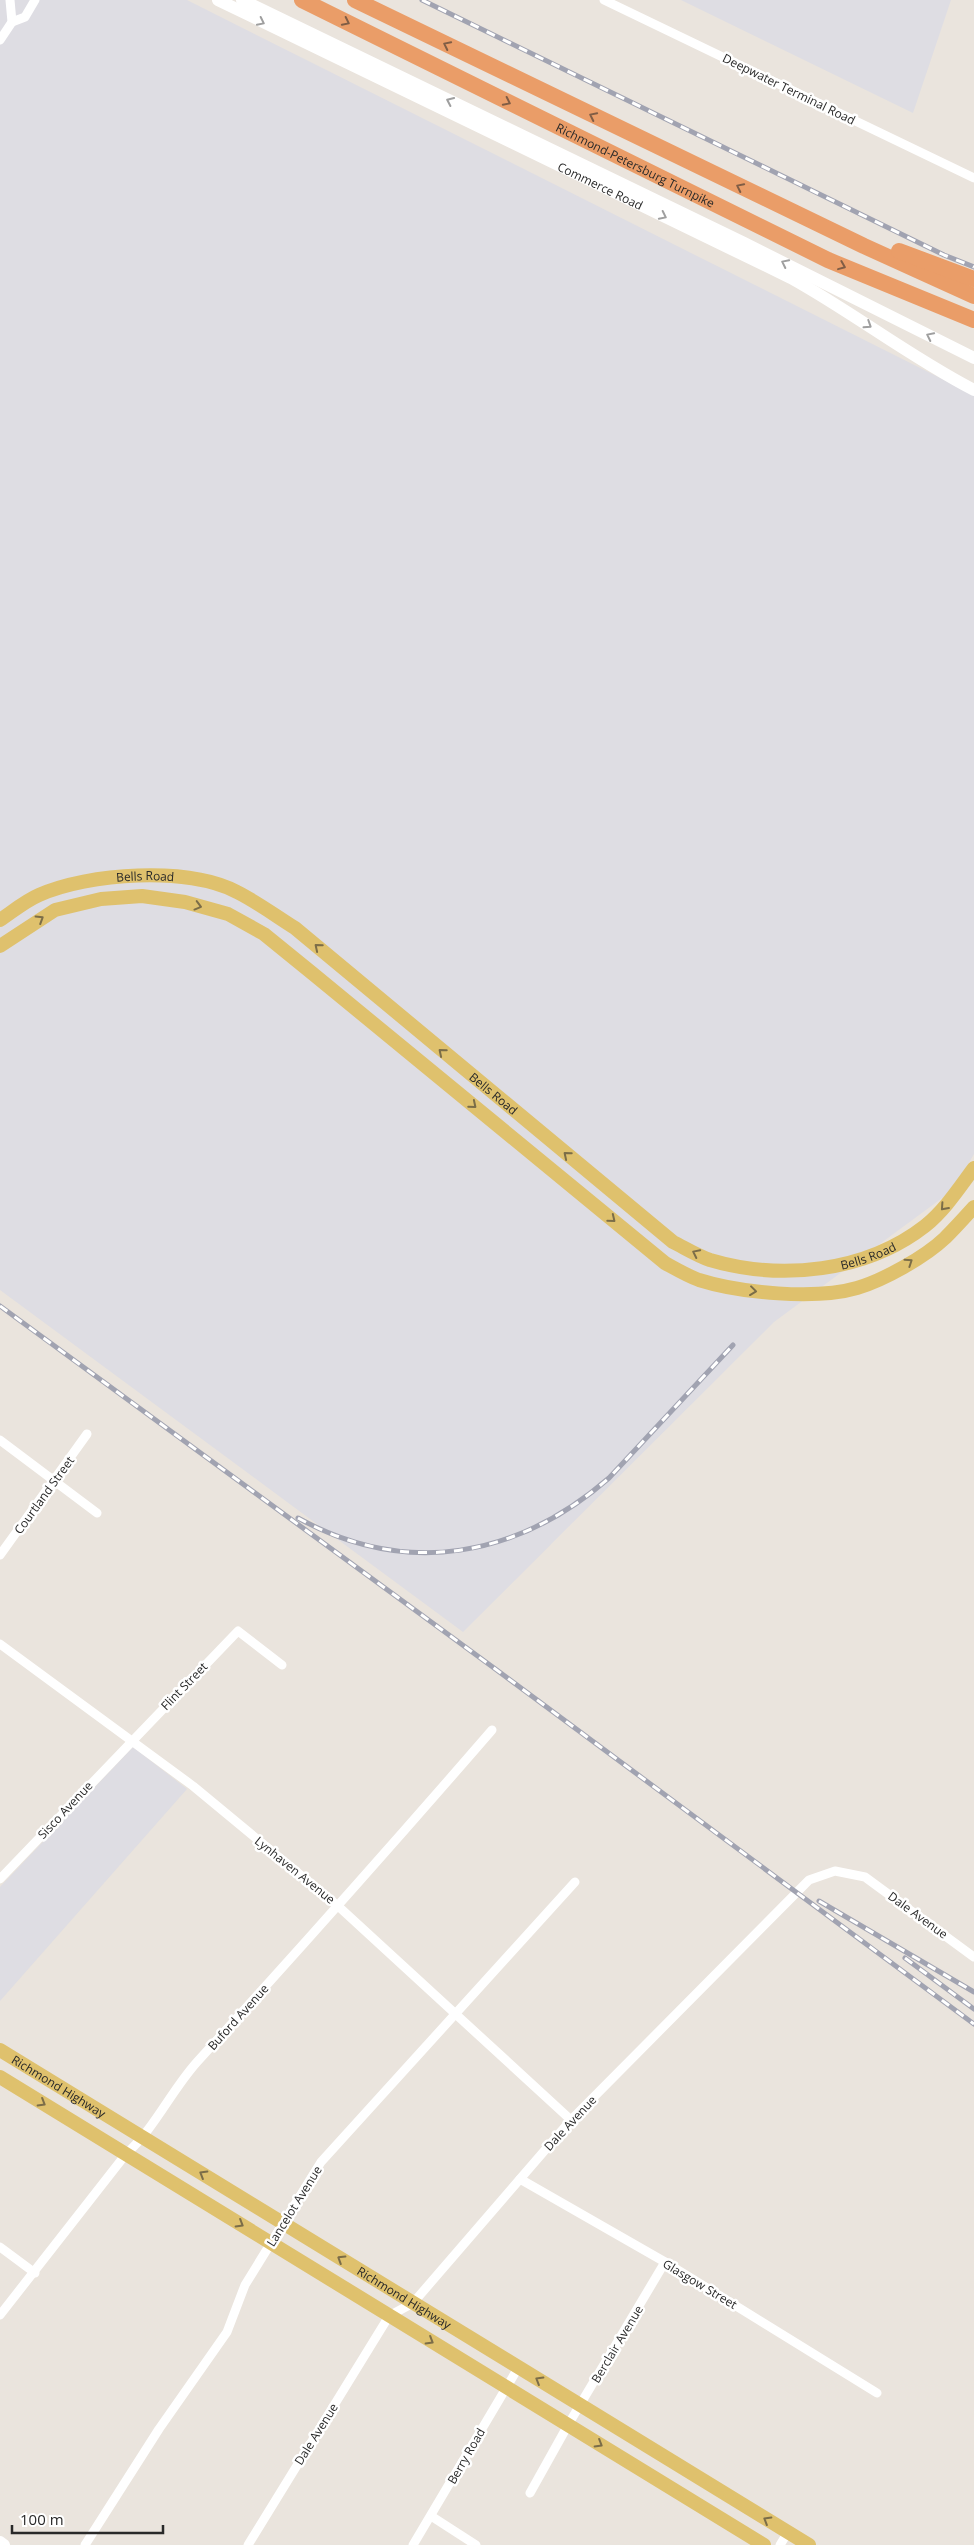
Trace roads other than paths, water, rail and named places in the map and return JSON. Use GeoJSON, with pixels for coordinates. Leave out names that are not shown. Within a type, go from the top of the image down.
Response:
{"type":"FeatureCollection","features":[{"type":"Feature","properties":{"kind":"highway","name":"Richmond-Petersburg Turnpike"},"geometry":{"type":"LineString","coordinates":[[302,0],[828,260],[974,320]]}},
{"type":"Feature","properties":{"kind":"highway","name":"Richmond-Petersburg Turnpike"},"geometry":{"type":"LineString","coordinates":[[356,0],[759,196],[974,296]]}},
{"type":"Feature","properties":{"kind":"highway"},"geometry":{"type":"LineString","coordinates":[[759,196],[974,280]]}},
{"type":"Feature","properties":{"kind":"main road","name":"Commerce Road"},"geometry":{"type":"LineString","coordinates":[[218,0],[791,278],[844,309],[918,358],[974,390]]}},
{"type":"Feature","properties":{"kind":"main road","name":"Commerce Road"},"geometry":{"type":"LineString","coordinates":[[242,0],[801,271],[974,358]]}},
{"type":"Feature","properties":{"kind":"main road","name":"Bells Road"},"geometry":{"type":"LineString","coordinates":[[0,920],[38,896],[73,883],[145,875],[190,878],[235,891],[295,928],[673,1242],[709,1260],[743,1267],[785,1270],[823,1268],[860,1259],[901,1242],[925,1226],[945,1207],[974,1168]]}},
{"type":"Feature","properties":{"kind":"main road","name":"Bells Road"},"geometry":{"type":"LineString","coordinates":[[0,946],[55,910],[101,899],[142,896],[185,902],[228,914],[264,934],[665,1263],[698,1279],[737,1290],[813,1294],[856,1288],[903,1267],[944,1239],[974,1207]]}},
{"type":"Feature","properties":{"kind":"main road"},"geometry":{"type":"LineString","coordinates":[[368,1018],[383,1002]]}},
{"type":"Feature","properties":{"kind":"main road"},"geometry":{"type":"LineString","coordinates":[[591,1202],[604,1185]]}},
{"type":"Feature","properties":{"kind":"main road","name":"Richmond Highway"},"geometry":{"type":"LineString","coordinates":[[0,2050],[809,2545]]}},
{"type":"Feature","properties":{"kind":"main road","name":"Richmond Highway"},"geometry":{"type":"LineString","coordinates":[[0,2077],[764,2545]]}},
{"type":"Feature","properties":{"kind":"main road"},"geometry":{"type":"LineString","coordinates":[[0,2542],[4,2545]]}},
{"type":"Feature","properties":{"kind":"street"},"geometry":{"type":"LineString","coordinates":[[0,40],[12,22],[10,0]]}},
{"type":"Feature","properties":{"kind":"street"},"geometry":{"type":"LineString","coordinates":[[12,11],[17,0]]}},
{"type":"Feature","properties":{"kind":"street"},"geometry":{"type":"LineString","coordinates":[[12,22],[26,17],[35,0]]}},
{"type":"Feature","properties":{"kind":"street","name":"Deepwater Terminal Road"},"geometry":{"type":"LineString","coordinates":[[604,0],[974,178]]}},
{"type":"Feature","properties":{"kind":"street","name":"Courtland Street"},"geometry":{"type":"LineString","coordinates":[[0,1555],[87,1434]]}},
{"type":"Feature","properties":{"kind":"street"},"geometry":{"type":"LineString","coordinates":[[0,1440],[55,1479],[97,1513]]}},
{"type":"Feature","properties":{"kind":"street","name":"Flint Street"},"geometry":{"type":"LineString","coordinates":[[130,1741],[238,1631],[282,1665]]}},
{"type":"Feature","properties":{"kind":"street","name":"Lynhaven Avenue"},"geometry":{"type":"LineString","coordinates":[[0,1644],[193,1786],[338,1906],[571,2120]]}},
{"type":"Feature","properties":{"kind":"street","name":"Buford Avenue"},"geometry":{"type":"LineString","coordinates":[[0,2315],[35,2273],[126,2154],[143,2139],[179,2082],[338,1906],[492,1730]]}},
{"type":"Feature","properties":{"kind":"street","name":"Sisco Avenue"},"geometry":{"type":"LineString","coordinates":[[0,1879],[130,1741]]}},
{"type":"Feature","properties":{"kind":"street","name":"Dale Avenue"},"geometry":{"type":"LineString","coordinates":[[248,2545],[389,2316],[413,2303],[571,2120],[809,1880],[835,1871],[865,1877],[974,1957]]}},
{"type":"Feature","properties":{"kind":"street","name":"Lancelot Avenue"},"geometry":{"type":"LineString","coordinates":[[85,2545],[159,2429],[227,2332],[245,2285],[321,2162],[575,1882]]}},
{"type":"Feature","properties":{"kind":"street","name":"Glasgow Street"},"geometry":{"type":"LineString","coordinates":[[520,2179],[665,2262],[877,2392]]}},
{"type":"Feature","properties":{"kind":"street"},"geometry":{"type":"LineString","coordinates":[[0,2247],[35,2273]]}},
{"type":"Feature","properties":{"kind":"street","name":"Berclair Avenue"},"geometry":{"type":"LineString","coordinates":[[530,2493],[568,2425],[665,2262]]}},
{"type":"Feature","properties":{"kind":"street","name":"Berry Road"},"geometry":{"type":"LineString","coordinates":[[413,2545],[518,2368]]}},
{"type":"Feature","properties":{"kind":"street"},"geometry":{"type":"LineString","coordinates":[[431,2516],[476,2545]]}},
{"type":"Feature","properties":{"kind":"street"},"geometry":{"type":"LineString","coordinates":[[780,2545],[788,2532]]}},
{"type":"Feature","properties":{"kind":"railway"},"geometry":{"type":"LineString","coordinates":[[422,0],[944,255],[974,267]]}},
{"type":"Feature","properties":{"kind":"railway"},"geometry":{"type":"LineString","coordinates":[[0,1306],[494,1668],[974,2024]]}},
{"type":"Feature","properties":{"kind":"railway"},"geometry":{"type":"LineString","coordinates":[[298,1518],[339,1537],[380,1548],[420,1553],[460,1550],[499,1541],[537,1526],[574,1505],[609,1478],[733,1345]]}},
{"type":"Feature","properties":{"kind":"railway"},"geometry":{"type":"LineString","coordinates":[[819,1901],[974,1992]]}},
{"type":"Feature","properties":{"kind":"railway"},"geometry":{"type":"LineString","coordinates":[[905,1958],[974,2009]]}}]}
